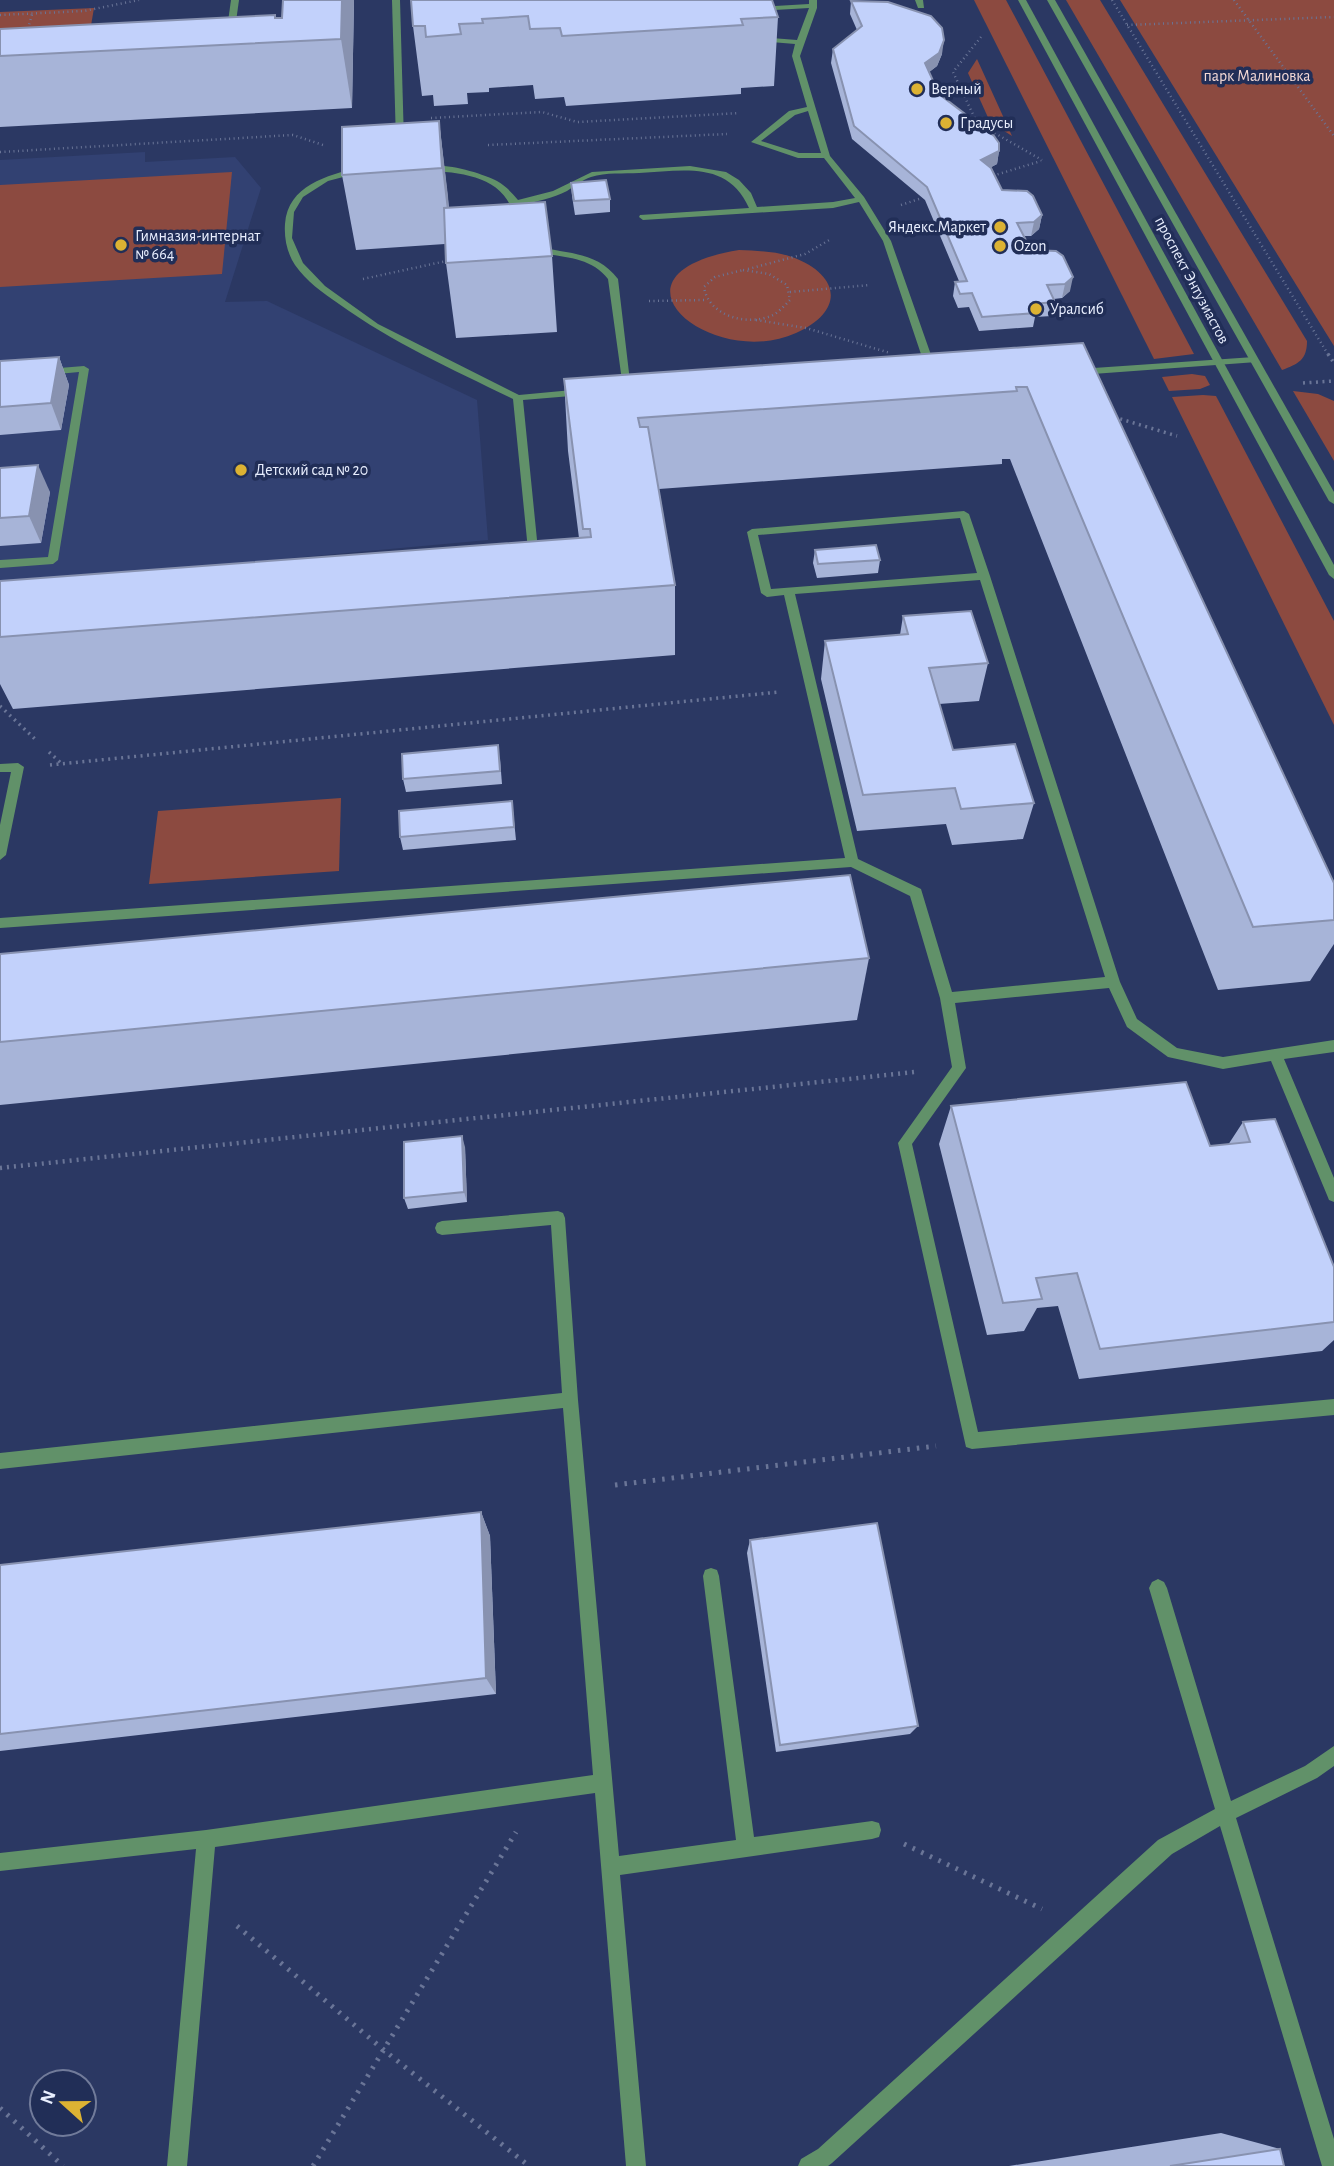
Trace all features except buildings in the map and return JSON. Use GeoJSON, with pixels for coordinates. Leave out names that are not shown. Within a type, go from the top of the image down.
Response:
{"type":"FeatureCollection","features":[{"type":"Feature","properties":{"kind":"street"},"geometry":{"type":"LineString","coordinates":[[228,45],[235,0]]}},
{"type":"Feature","properties":{"kind":"street"},"geometry":{"type":"LineString","coordinates":[[396,0],[401,158]]}},
{"type":"Feature","properties":{"kind":"street","name":"проспект Энтузиастов"},"geometry":{"type":"LineString","coordinates":[[1022,0],[1334,575]]}},
{"type":"Feature","properties":{"kind":"street","name":"проспект Энтузиастов"},"geometry":{"type":"LineString","coordinates":[[1051,0],[1334,501]]}},
{"type":"Feature","properties":{"kind":"street"},"geometry":{"type":"LineString","coordinates":[[745,10],[813,3],[806,31],[798,42],[796,56],[826,156],[861,199],[887,241],[935,381],[922,382]]}},
{"type":"Feature","properties":{"kind":"street"},"geometry":{"type":"LineString","coordinates":[[751,39],[798,42]]}},
{"type":"Feature","properties":{"kind":"street"},"geometry":{"type":"LineString","coordinates":[[811,108],[792,113],[755,142],[798,155],[826,156]]}},
{"type":"Feature","properties":{"kind":"street"},"geometry":{"type":"LineString","coordinates":[[382,166],[325,179],[300,195],[289,212],[288,238],[299,264],[322,288],[374,326],[518,398],[600,391]]}},
{"type":"Feature","properties":{"kind":"street"},"geometry":{"type":"LineString","coordinates":[[414,167],[471,173],[500,186],[516,203],[522,239],[540,251],[587,259],[606,267],[613,279],[632,391],[614,390]]}},
{"type":"Feature","properties":{"kind":"street"},"geometry":{"type":"LineString","coordinates":[[516,203],[540,199],[586,176],[688,168],[717,172],[738,181],[750,195],[754,210]]}},
{"type":"Feature","properties":{"kind":"street"},"geometry":{"type":"LineString","coordinates":[[643,217],[833,205],[861,199]]}},
{"type":"Feature","properties":{"kind":"street"},"geometry":{"type":"LineString","coordinates":[[1063,373],[1254,360]]}},
{"type":"Feature","properties":{"kind":"street"},"geometry":{"type":"LineString","coordinates":[[0,564],[52,560],[85,369],[36,372]]}},
{"type":"Feature","properties":{"kind":"street"},"geometry":{"type":"LineString","coordinates":[[518,398],[535,567],[521,568]]}},
{"type":"Feature","properties":{"kind":"street"},"geometry":{"type":"LineString","coordinates":[[985,576],[767,593],[752,532],[964,514],[985,576],[1112,982],[1132,1023],[1173,1053],[1223,1063],[1334,1046]]}},
{"type":"Feature","properties":{"kind":"street"},"geometry":{"type":"LineString","coordinates":[[789,591],[852,862]]}},
{"type":"Feature","properties":{"kind":"street"},"geometry":{"type":"LineString","coordinates":[[0,768],[18,767],[0,855]]}},
{"type":"Feature","properties":{"kind":"street"},"geometry":{"type":"LineString","coordinates":[[0,923],[852,862],[916,893],[947,998],[959,1068],[905,1143],[972,1441],[1334,1407]]}},
{"type":"Feature","properties":{"kind":"street"},"geometry":{"type":"LineString","coordinates":[[947,998],[1112,982]]}},
{"type":"Feature","properties":{"kind":"street"},"geometry":{"type":"LineString","coordinates":[[1276,1056],[1334,1195]]}},
{"type":"Feature","properties":{"kind":"street"},"geometry":{"type":"LineString","coordinates":[[442,1228],[558,1218],[570,1400],[636,2166]]}},
{"type":"Feature","properties":{"kind":"street"},"geometry":{"type":"LineString","coordinates":[[0,1461],[570,1400]]}},
{"type":"Feature","properties":{"kind":"street"},"geometry":{"type":"LineString","coordinates":[[712,1576],[746,1848]]}},
{"type":"Feature","properties":{"kind":"street"},"geometry":{"type":"LineString","coordinates":[[1158,1588],[1332,2166]]}},
{"type":"Feature","properties":{"kind":"street"},"geometry":{"type":"LineString","coordinates":[[821,2163],[1165,1847],[1224,1814],[1311,1772],[1334,1755]]}},
{"type":"Feature","properties":{"kind":"street"},"geometry":{"type":"LineString","coordinates":[[0,1863],[206,1839],[602,1783]]}},
{"type":"Feature","properties":{"kind":"street"},"geometry":{"type":"LineString","coordinates":[[609,1867],[872,1829]]}},
{"type":"Feature","properties":{"kind":"street"},"geometry":{"type":"LineString","coordinates":[[177,2166],[206,1839]]}},
{"type":"Feature","properties":{"kind":"path"},"geometry":{"type":"LineString","coordinates":[[0,15],[84,11],[139,0]]}},
{"type":"Feature","properties":{"kind":"path"},"geometry":{"type":"LineString","coordinates":[[1112,0],[1332,355],[1334,363]]}},
{"type":"Feature","properties":{"kind":"path"},"geometry":{"type":"LineString","coordinates":[[1234,0],[1334,136]]}},
{"type":"Feature","properties":{"kind":"path"},"geometry":{"type":"LineString","coordinates":[[26,36],[32,14]]}},
{"type":"Feature","properties":{"kind":"path"},"geometry":{"type":"LineString","coordinates":[[1127,25],[1334,17]]}},
{"type":"Feature","properties":{"kind":"path"},"geometry":{"type":"LineString","coordinates":[[981,37],[953,72],[977,123],[1042,160],[985,179]]}},
{"type":"Feature","properties":{"kind":"path"},"geometry":{"type":"LineString","coordinates":[[400,120],[542,112],[577,122],[792,113]]}},
{"type":"Feature","properties":{"kind":"path"},"geometry":{"type":"LineString","coordinates":[[485,145],[711,133],[764,135]]}},
{"type":"Feature","properties":{"kind":"path"},"geometry":{"type":"LineString","coordinates":[[0,152],[293,135],[382,166]]}},
{"type":"Feature","properties":{"kind":"path"},"geometry":{"type":"LineString","coordinates":[[871,214],[805,254],[729,272],[707,283],[703,291],[704,300],[708,306],[726,316],[818,331],[931,367]]}},
{"type":"Feature","properties":{"kind":"path"},"geometry":{"type":"LineString","coordinates":[[322,288],[456,259]]}},
{"type":"Feature","properties":{"kind":"path"},"geometry":{"type":"LineString","coordinates":[[743,270],[769,274],[787,285],[790,292],[786,307],[765,318],[751,319]]}},
{"type":"Feature","properties":{"kind":"path"},"geometry":{"type":"LineString","coordinates":[[790,292],[827,287],[902,284]]}},
{"type":"Feature","properties":{"kind":"path"},"geometry":{"type":"LineString","coordinates":[[616,303],[704,300]]}},
{"type":"Feature","properties":{"kind":"path"},"geometry":{"type":"LineString","coordinates":[[1299,383],[1334,381]]}},
{"type":"Feature","properties":{"kind":"path"},"geometry":{"type":"LineString","coordinates":[[1113,417],[1177,436]]}},
{"type":"Feature","properties":{"kind":"path"},"geometry":{"type":"LineString","coordinates":[[18,767],[812,688]]}},
{"type":"Feature","properties":{"kind":"path"},"geometry":{"type":"LineString","coordinates":[[0,706],[62,764]]}},
{"type":"Feature","properties":{"kind":"path"},"geometry":{"type":"LineString","coordinates":[[0,1168],[959,1068]]}},
{"type":"Feature","properties":{"kind":"path"},"geometry":{"type":"LineString","coordinates":[[578,1490],[972,1441]]}},
{"type":"Feature","properties":{"kind":"path"},"geometry":{"type":"LineString","coordinates":[[313,2166],[540,1792]]}},
{"type":"Feature","properties":{"kind":"path"},"geometry":{"type":"LineString","coordinates":[[872,1829],[1078,1925]]}},
{"type":"Feature","properties":{"kind":"path"},"geometry":{"type":"LineString","coordinates":[[202,1895],[385,2051],[529,2166]]}},
{"type":"Feature","properties":{"kind":"path"},"geometry":{"type":"LineString","coordinates":[[0,2108],[64,2166]]}},
{"type":"Feature","properties":{"kind":"shaded area","name":"Детский сад № 20"},"geometry":{"type":"Polygon","coordinates":[[[145,152],[145,162],[235,157],[261,188],[225,302],[267,301],[477,400],[488,540],[0,585],[0,160],[145,152]]]}},
{"type":"Feature","properties":{"kind":"green space"},"geometry":{"type":"Polygon","coordinates":[[[974,0],[1006,0],[1194,354],[1154,359],[974,0]]]}},
{"type":"Feature","properties":{"kind":"green space"},"geometry":{"type":"Polygon","coordinates":[[[1066,0],[1100,0],[1307,341],[1305,353],[1297,363],[1282,370],[1066,0]]]}},
{"type":"Feature","properties":{"kind":"green space","name":"парк Малиновка"},"geometry":{"type":"Polygon","coordinates":[[[1120,0],[1334,0],[1334,346],[1120,0]]]}},
{"type":"Feature","properties":{"kind":"green space"},"geometry":{"type":"Polygon","coordinates":[[[94,8],[87,49],[0,53],[0,12],[94,8]]]}},
{"type":"Feature","properties":{"kind":"green space"},"geometry":{"type":"Polygon","coordinates":[[[977,59],[1012,136],[990,122],[968,73],[977,59]]]}},
{"type":"Feature","properties":{"kind":"green space","name":"Гимназия-интернат № 664"},"geometry":{"type":"Polygon","coordinates":[[[232,172],[222,274],[0,287],[0,185],[232,172]]]}},
{"type":"Feature","properties":{"kind":"green space"},"geometry":{"type":"Polygon","coordinates":[[[739,250],[786,255],[820,273],[828,283],[831,294],[823,314],[796,333],[763,341],[731,339],[703,330],[681,315],[671,297],[674,278],[696,262],[739,250]]]}},
{"type":"Feature","properties":{"kind":"green space"},"geometry":{"type":"Polygon","coordinates":[[[1192,374],[1205,376],[1210,385],[1200,389],[1169,391],[1162,377],[1192,374]]]}},
{"type":"Feature","properties":{"kind":"green space"},"geometry":{"type":"Polygon","coordinates":[[[1293,391],[1318,394],[1334,401],[1334,461],[1293,391]]]}},
{"type":"Feature","properties":{"kind":"green space"},"geometry":{"type":"Polygon","coordinates":[[[1216,396],[1334,621],[1334,725],[1172,397],[1216,396]]]}},
{"type":"Feature","properties":{"kind":"green space"},"geometry":{"type":"Polygon","coordinates":[[[341,798],[339,871],[149,884],[158,811],[341,798]]]}},
{"type":"Feature","properties":{"kind":"place","name":"Верный"},"geometry":{"type":"Point","coordinates":[917,89]}},
{"type":"Feature","properties":{"kind":"place","name":"Градусы"},"geometry":{"type":"Point","coordinates":[946,123]}},
{"type":"Feature","properties":{"kind":"place","name":"Яндекс.Маркет"},"geometry":{"type":"Point","coordinates":[1000,227]}},
{"type":"Feature","properties":{"kind":"place","name":"Гимназия-интернат № 664"},"geometry":{"type":"Point","coordinates":[121,245]}},
{"type":"Feature","properties":{"kind":"place","name":"Ozon"},"geometry":{"type":"Point","coordinates":[1000,246]}},
{"type":"Feature","properties":{"kind":"place","name":"Уралсиб"},"geometry":{"type":"Point","coordinates":[1036,309]}},
{"type":"Feature","properties":{"kind":"place","name":"Детский сад № 20"},"geometry":{"type":"Point","coordinates":[241,470]}}]}
